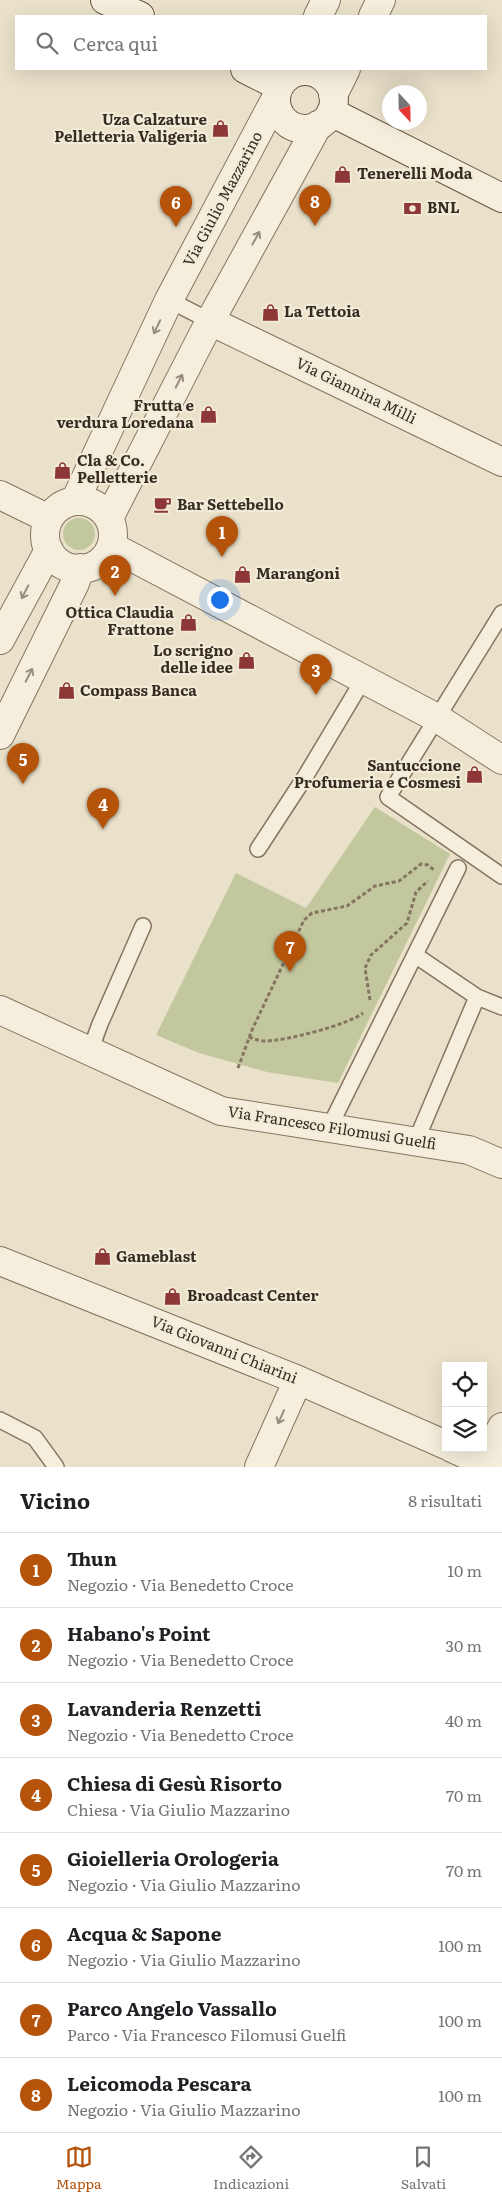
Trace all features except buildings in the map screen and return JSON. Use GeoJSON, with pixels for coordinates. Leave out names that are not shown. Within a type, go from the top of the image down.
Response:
{"type":"FeatureCollection","features":[{"type":"Feature","properties":{"kind":"street"},"geometry":{"type":"LineString","coordinates":[[318,15],[326,0]]}},
{"type":"Feature","properties":{"kind":"street"},"geometry":{"type":"LineString","coordinates":[[374,15],[381,0]]}},
{"type":"Feature","properties":{"kind":"street"},"geometry":{"type":"LineString","coordinates":[[108,1],[138,15]]}},
{"type":"Feature","properties":{"kind":"street"},"geometry":{"type":"LineString","coordinates":[[248,70],[284,82],[304,71],[320,75],[326,80],[327,111]]}},
{"type":"Feature","properties":{"kind":"street"},"geometry":{"type":"LineString","coordinates":[[109,518],[210,320],[327,111],[346,70]]}},
{"type":"Feature","properties":{"kind":"street"},"geometry":{"type":"LineString","coordinates":[[284,82],[278,112],[288,124],[303,129],[327,111]]}},
{"type":"Feature","properties":{"kind":"street","name":"Via Giulio Mazzarino"},"geometry":{"type":"LineString","coordinates":[[75,501],[169,300],[284,82]]}},
{"type":"Feature","properties":{"kind":"street"},"geometry":{"type":"LineString","coordinates":[[327,111],[502,198]]}},
{"type":"Feature","properties":{"kind":"street","name":"Via Giannina Milli"},"geometry":{"type":"LineString","coordinates":[[210,320],[502,462]]}},
{"type":"Feature","properties":{"kind":"street"},"geometry":{"type":"LineString","coordinates":[[0,495],[49,519]]}},
{"type":"Feature","properties":{"kind":"street"},"geometry":{"type":"LineString","coordinates":[[75,501],[85,501],[95,504],[109,518],[113,537],[111,546],[99,562],[80,568],[62,564],[49,550],[45,532],[49,519],[58,508],[75,501]]}},
{"type":"Feature","properties":{"kind":"street"},"geometry":{"type":"LineString","coordinates":[[111,546],[437,718],[502,760]]}},
{"type":"Feature","properties":{"kind":"street"},"geometry":{"type":"LineString","coordinates":[[0,640],[49,550]]}},
{"type":"Feature","properties":{"kind":"street"},"geometry":{"type":"LineString","coordinates":[[4,718],[76,583],[80,568]]}},
{"type":"Feature","properties":{"kind":"street","name":"Via Francesco Filomusi Guelfi"},"geometry":{"type":"LineString","coordinates":[[0,1010],[221,1111],[469,1150],[502,1164]]}},
{"type":"Feature","properties":{"kind":"street","name":"Via Giovanni Chiarini"},"geometry":{"type":"LineString","coordinates":[[0,1261],[298,1380],[442,1443]]}},
{"type":"Feature","properties":{"kind":"street"},"geometry":{"type":"LineString","coordinates":[[259,1467],[298,1380]]}},
{"type":"Feature","properties":{"kind":"street"},"geometry":{"type":"LineString","coordinates":[[460,1452],[486,1465],[502,1427]]}},
{"type":"Feature","properties":{"kind":"lane"},"geometry":{"type":"LineString","coordinates":[[169,300],[210,320]]}},
{"type":"Feature","properties":{"kind":"lane"},"geometry":{"type":"LineString","coordinates":[[502,613],[388,797],[502,876]]}},
{"type":"Feature","properties":{"kind":"lane"},"geometry":{"type":"LineString","coordinates":[[258,849],[305,778],[363,680]]}},
{"type":"Feature","properties":{"kind":"lane"},"geometry":{"type":"LineString","coordinates":[[329,1128],[458,868]]}},
{"type":"Feature","properties":{"kind":"lane"},"geometry":{"type":"LineString","coordinates":[[90,1052],[100,1024],[143,926]]}},
{"type":"Feature","properties":{"kind":"lane"},"geometry":{"type":"LineString","coordinates":[[415,955],[477,997],[502,1007]]}},
{"type":"Feature","properties":{"kind":"lane"},"geometry":{"type":"LineString","coordinates":[[416,1142],[477,997]]}},
{"type":"Feature","properties":{"kind":"lane"},"geometry":{"type":"LineString","coordinates":[[0,1420],[34,1438],[56,1467]]}},
{"type":"Feature","properties":{"kind":"path"},"geometry":{"type":"LineString","coordinates":[[238,1068],[249,1037],[304,920],[312,913],[347,906],[376,886],[399,881],[421,864],[433,869],[434,876],[416,892],[407,923],[379,945],[364,968],[370,1008],[356,1019],[280,1039],[266,1041],[249,1037]]}},
{"type":"Feature","properties":{"kind":"green space"},"geometry":{"type":"Polygon","coordinates":[[[79,518],[91,522],[95,534],[91,546],[79,550],[67,546],[63,534],[67,522],[79,518]]]}},
{"type":"Feature","properties":{"kind":"green space"},"geometry":{"type":"Polygon","coordinates":[[[375,807],[450,854],[338,1083],[267,1072],[199,1053],[156,1035],[236,873],[306,908],[375,807]]]}},
{"type":"Feature","properties":{"kind":"place","name":"Uza Calzature Pelletteria Valigeria"},"geometry":{"type":"Point","coordinates":[221,129]}},
{"type":"Feature","properties":{"kind":"place","name":"Tenerelli Moda"},"geometry":{"type":"Point","coordinates":[343,174]}},
{"type":"Feature","properties":{"kind":"place","name":"BNL"},"geometry":{"type":"Point","coordinates":[413,208]}},
{"type":"Feature","properties":{"kind":"place","name":"Leicomoda Pescara"},"geometry":{"type":"Point","coordinates":[315,226]}},
{"type":"Feature","properties":{"kind":"place","name":"Acqua & Sapone"},"geometry":{"type":"Point","coordinates":[176,227]}},
{"type":"Feature","properties":{"kind":"place","name":"La Tettoia"},"geometry":{"type":"Point","coordinates":[270,312]}},
{"type":"Feature","properties":{"kind":"place","name":"Frutta e verdura Loredana"},"geometry":{"type":"Point","coordinates":[208,415]}},
{"type":"Feature","properties":{"kind":"place","name":"Cla & Co. Pelletterie"},"geometry":{"type":"Point","coordinates":[63,470]}},
{"type":"Feature","properties":{"kind":"place","name":"Bar Settebello"},"geometry":{"type":"Point","coordinates":[163,505]}},
{"type":"Feature","properties":{"kind":"place","name":"Thun"},"geometry":{"type":"Point","coordinates":[222,557]}},
{"type":"Feature","properties":{"kind":"place","name":"Marangoni"},"geometry":{"type":"Point","coordinates":[242,574]}},
{"type":"Feature","properties":{"kind":"place","name":"Habano's Point"},"geometry":{"type":"Point","coordinates":[115,596]}},
{"type":"Feature","properties":{"kind":"place","name":"Ottica Claudia Frattone"},"geometry":{"type":"Point","coordinates":[188,622]}},
{"type":"Feature","properties":{"kind":"place","name":"Lo scrigno delle idee"},"geometry":{"type":"Point","coordinates":[247,660]}},
{"type":"Feature","properties":{"kind":"place","name":"Compass Banca"},"geometry":{"type":"Point","coordinates":[66,691]}},
{"type":"Feature","properties":{"kind":"place","name":"Lavanderia Renzetti"},"geometry":{"type":"Point","coordinates":[316,695]}},
{"type":"Feature","properties":{"kind":"place","name":"Santuccione Profumeria e Cosmesi"},"geometry":{"type":"Point","coordinates":[475,775]}},
{"type":"Feature","properties":{"kind":"place","name":"Gioielleria Orologeria"},"geometry":{"type":"Point","coordinates":[23,784]}},
{"type":"Feature","properties":{"kind":"place","name":"Chiesa di Gesù Risorto"},"geometry":{"type":"Point","coordinates":[103,829]}},
{"type":"Feature","properties":{"kind":"place","name":"Parco Angelo Vassallo"},"geometry":{"type":"Point","coordinates":[290,972]}},
{"type":"Feature","properties":{"kind":"place","name":"Gameblast"},"geometry":{"type":"Point","coordinates":[102,1257]}},
{"type":"Feature","properties":{"kind":"place","name":"Broadcast Center"},"geometry":{"type":"Point","coordinates":[173,1296]}}]}
